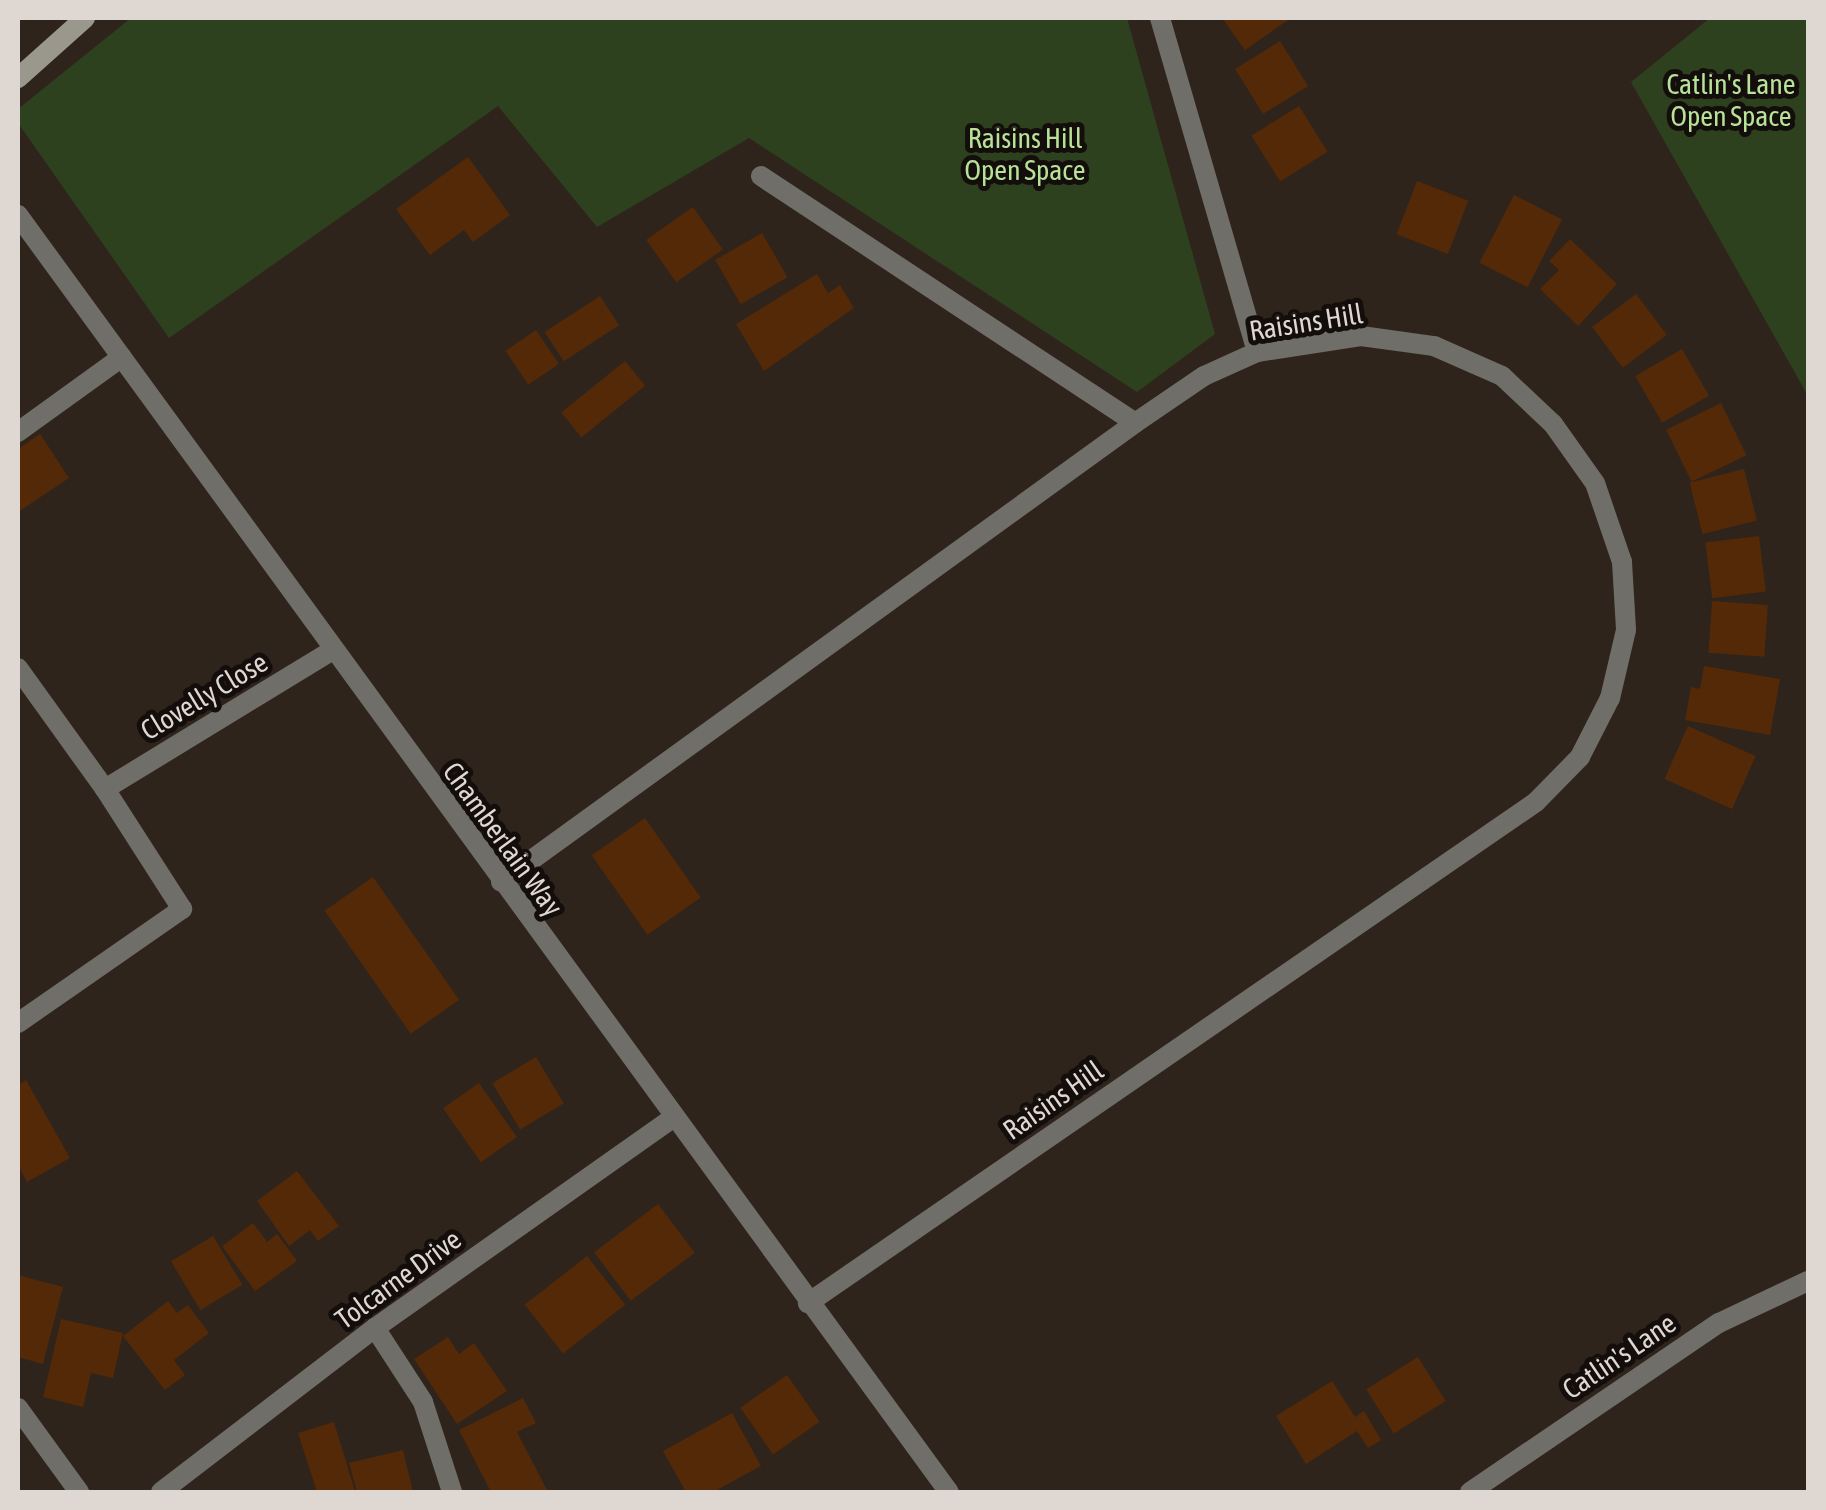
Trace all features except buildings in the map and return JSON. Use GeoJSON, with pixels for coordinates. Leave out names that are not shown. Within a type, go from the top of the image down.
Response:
{"type":"FeatureCollection","features":[{"type":"Feature","properties":{"kind":"main road"},"geometry":{"type":"LineString","coordinates":[[18,78],[84,18]]}},
{"type":"Feature","properties":{"kind":"street"},"geometry":{"type":"LineString","coordinates":[[1160,18],[1257,352]]}},
{"type":"Feature","properties":{"kind":"street"},"geometry":{"type":"LineString","coordinates":[[761,176],[1135,423]]}},
{"type":"Feature","properties":{"kind":"street","name":"Chamberlain Way"},"geometry":{"type":"LineString","coordinates":[[18,215],[332,651],[949,1492]]}},
{"type":"Feature","properties":{"kind":"street","name":"Raisins Hill"},"geometry":{"type":"LineString","coordinates":[[501,882],[1135,423],[1204,376],[1257,352],[1360,336],[1434,346],[1502,376],[1553,424],[1596,484],[1622,562],[1626,630],[1610,698],[1580,757],[1536,802],[808,1302]]}},
{"type":"Feature","properties":{"kind":"street"},"geometry":{"type":"LineString","coordinates":[[18,432],[122,357]]}},
{"type":"Feature","properties":{"kind":"street","name":"Clovelly Close"},"geometry":{"type":"LineString","coordinates":[[105,789],[332,651]]}},
{"type":"Feature","properties":{"kind":"street"},"geometry":{"type":"LineString","coordinates":[[18,668],[105,789],[182,909],[18,1023]]}},
{"type":"Feature","properties":{"kind":"street","name":"Tolcarne Drive"},"geometry":{"type":"LineString","coordinates":[[161,1492],[375,1328],[673,1118]]}},
{"type":"Feature","properties":{"kind":"street","name":"Catlin's Lane"},"geometry":{"type":"LineString","coordinates":[[1470,1492],[1686,1344],[1808,1281]]}},
{"type":"Feature","properties":{"kind":"street"},"geometry":{"type":"LineString","coordinates":[[375,1328],[423,1402],[452,1492]]}},
{"type":"Feature","properties":{"kind":"street"},"geometry":{"type":"LineString","coordinates":[[18,1408],[79,1492]]}},
{"type":"Feature","properties":{"kind":"green space","name":"Raisins Hill Open Space"},"geometry":{"type":"Polygon","coordinates":[[[131,18],[1127,18],[1215,334],[1137,392],[749,138],[597,227],[498,106],[169,338],[18,123],[18,109],[131,18]]]}},
{"type":"Feature","properties":{"kind":"green space","name":"Catlin's Lane Open Space"},"geometry":{"type":"Polygon","coordinates":[[[1710,18],[1808,18],[1808,396],[1631,82],[1710,18]]]}}]}
